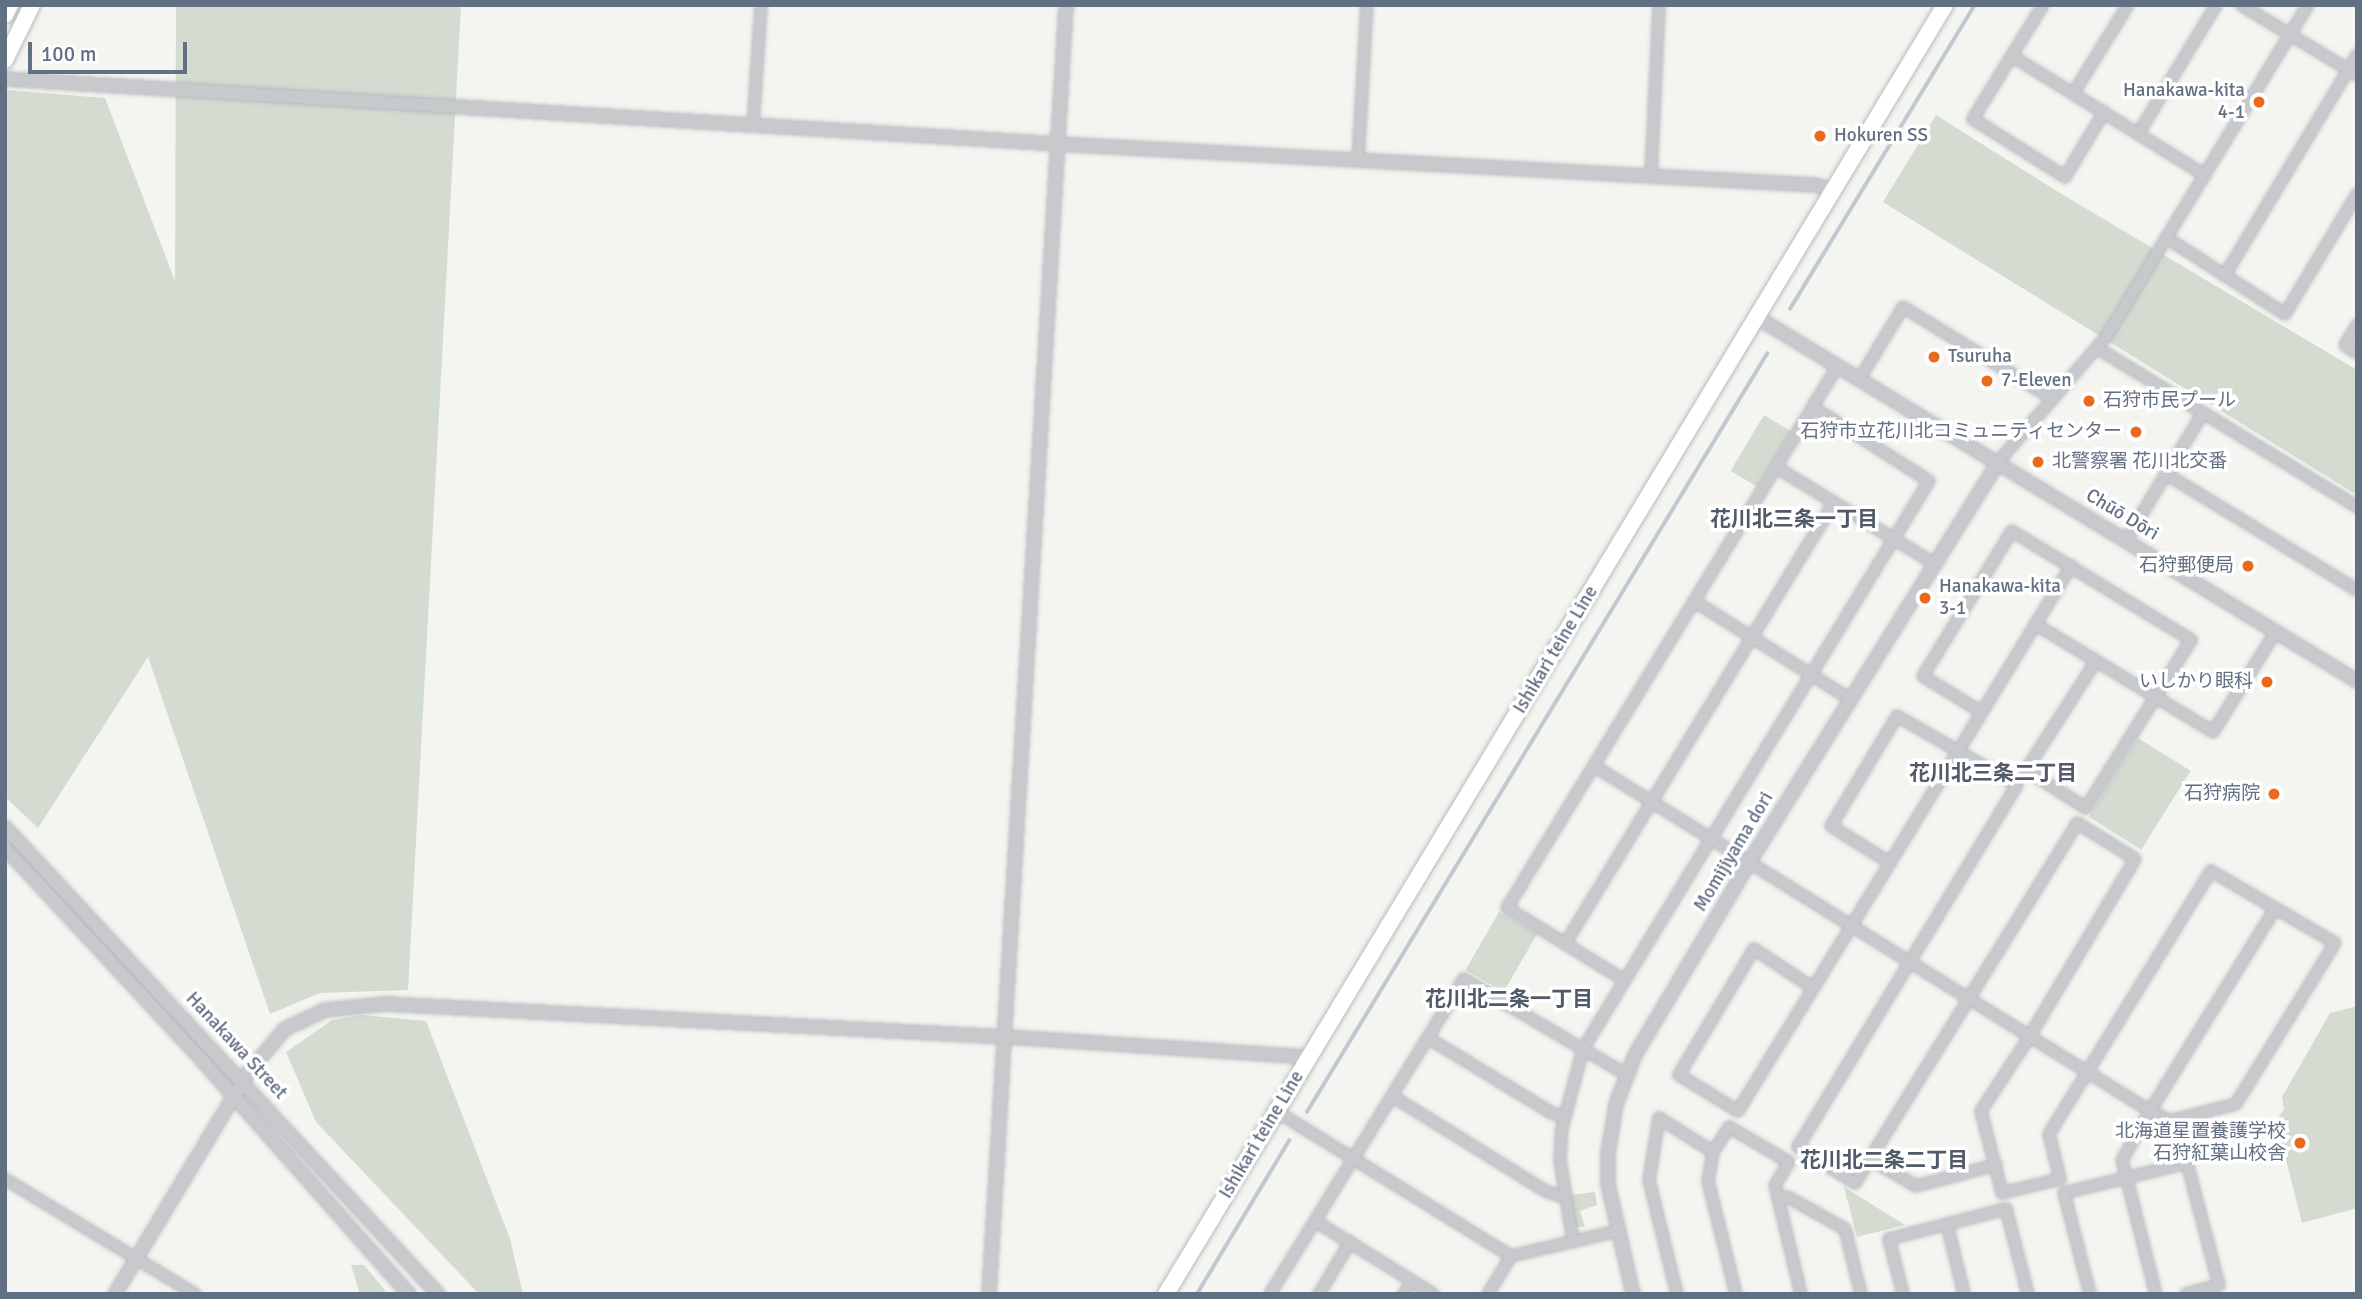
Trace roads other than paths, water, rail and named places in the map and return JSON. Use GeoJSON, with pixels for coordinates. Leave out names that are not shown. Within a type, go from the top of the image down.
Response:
{"type":"FeatureCollection","features":[{"type":"Feature","properties":{"kind":"main road"},"geometry":{"type":"LineString","coordinates":[[5,15],[10,5]]}},
{"type":"Feature","properties":{"kind":"main road"},"geometry":{"type":"LineString","coordinates":[[5,60],[32,5]]}},
{"type":"Feature","properties":{"kind":"main road","name":"Ishikari teine Line"},"geometry":{"type":"LineString","coordinates":[[1166,1294],[1945,5]]}},
{"type":"Feature","properties":{"kind":"street"},"geometry":{"type":"LineString","coordinates":[[753,126],[761,5]]}},
{"type":"Feature","properties":{"kind":"street"},"geometry":{"type":"LineString","coordinates":[[989,1294],[1066,5]]}},
{"type":"Feature","properties":{"kind":"street"},"geometry":{"type":"LineString","coordinates":[[1358,160],[1367,5]]}},
{"type":"Feature","properties":{"kind":"street"},"geometry":{"type":"LineString","coordinates":[[1651,176],[1659,5]]}},
{"type":"Feature","properties":{"kind":"street"},"geometry":{"type":"LineString","coordinates":[[2043,5],[1973,119],[2065,177],[2104,113]]}},
{"type":"Feature","properties":{"kind":"street"},"geometry":{"type":"LineString","coordinates":[[2073,94],[2128,5]]}},
{"type":"Feature","properties":{"kind":"street"},"geometry":{"type":"LineString","coordinates":[[2138,134],[2216,5]]}},
{"type":"Feature","properties":{"kind":"street"},"geometry":{"type":"LineString","coordinates":[[2241,5],[2352,73]]}},
{"type":"Feature","properties":{"kind":"street"},"geometry":{"type":"LineString","coordinates":[[1998,462],[2097,348],[2308,5]]}},
{"type":"Feature","properties":{"kind":"street"},"geometry":{"type":"LineString","coordinates":[[2225,275],[2352,73],[2357,55]]}},
{"type":"Feature","properties":{"kind":"street"},"geometry":{"type":"LineString","coordinates":[[2012,56],[2205,175]]}},
{"type":"Feature","properties":{"kind":"street"},"geometry":{"type":"LineString","coordinates":[[5,79],[1058,144],[1815,185],[1834,190]]}},
{"type":"Feature","properties":{"kind":"street"},"geometry":{"type":"LineString","coordinates":[[2167,238],[2285,314],[2357,194]]}},
{"type":"Feature","properties":{"kind":"street"},"geometry":{"type":"LineString","coordinates":[[1859,380],[1903,307],[2053,399]]}},
{"type":"Feature","properties":{"kind":"street","name":"Chūō Dōri"},"geometry":{"type":"LineString","coordinates":[[1758,318],[2357,681]]}},
{"type":"Feature","properties":{"kind":"street"},"geometry":{"type":"LineString","coordinates":[[2357,326],[2344,345],[2357,353]]}},
{"type":"Feature","properties":{"kind":"street"},"geometry":{"type":"LineString","coordinates":[[2097,348],[2357,507]]}},
{"type":"Feature","properties":{"kind":"street"},"geometry":{"type":"LineString","coordinates":[[1624,979],[1507,908],[1837,367]]}},
{"type":"Feature","properties":{"kind":"street"},"geometry":{"type":"LineString","coordinates":[[1573,1241],[1560,1161],[1564,1117],[1583,1049],[1929,481],[1813,407]]}},
{"type":"Feature","properties":{"kind":"street"},"geometry":{"type":"LineString","coordinates":[[2126,540],[2203,413]]}},
{"type":"Feature","properties":{"kind":"street","name":"Momijiyama dori"},"geometry":{"type":"LineString","coordinates":[[1633,1294],[1608,1184],[1608,1153],[1616,1104],[1627,1075],[1654,1021],[1750,861],[1998,462]]}},
{"type":"Feature","properties":{"kind":"street"},"geometry":{"type":"LineString","coordinates":[[1776,467],[1935,564]]}},
{"type":"Feature","properties":{"kind":"street"},"geometry":{"type":"LineString","coordinates":[[2166,474],[2357,590]]}},
{"type":"Feature","properties":{"kind":"street"},"geometry":{"type":"LineString","coordinates":[[1565,944],[1833,504]]}},
{"type":"Feature","properties":{"kind":"street"},"geometry":{"type":"LineString","coordinates":[[1981,712],[1923,676],[2012,531],[2190,639],[2086,808],[2026,770],[2096,662]]}},
{"type":"Feature","properties":{"kind":"street"},"geometry":{"type":"LineString","coordinates":[[1813,988],[1754,949],[1679,1074],[1738,1111],[2071,566]]}},
{"type":"Feature","properties":{"kind":"street"},"geometry":{"type":"LineString","coordinates":[[1694,601],[1851,699]]}},
{"type":"Feature","properties":{"kind":"street"},"geometry":{"type":"LineString","coordinates":[[2035,624],[2213,732],[2276,631]]}},
{"type":"Feature","properties":{"kind":"street"},"geometry":{"type":"LineString","coordinates":[[1594,766],[1750,861],[1852,925],[1912,962],[1969,998],[2030,1036],[2089,1073],[2150,1111],[2170,1121],[2236,1104],[2334,943],[2211,871],[2089,1073],[2049,1133],[2060,1178],[2003,1193],[1981,1111],[2030,1036],[2135,859],[2077,823],[1969,998],[1870,1159],[1855,1183],[1798,1147],[1912,962],[2017,785],[1897,716],[1831,826],[1889,863]]}},
{"type":"Feature","properties":{"kind":"street","name":"Hanakawa Street"},"geometry":{"type":"LineString","coordinates":[[5,827],[438,1294]]}},
{"type":"Feature","properties":{"kind":"street","name":"Hanakawa Street"},"geometry":{"type":"LineString","coordinates":[[5,848],[234,1096],[409,1294]]}},
{"type":"Feature","properties":{"kind":"street"},"geometry":{"type":"LineString","coordinates":[[2156,1294],[2122,1160],[2275,909]]}},
{"type":"Feature","properties":{"kind":"street"},"geometry":{"type":"LineString","coordinates":[[1270,1294],[1464,979],[1627,1075]]}},
{"type":"Feature","properties":{"kind":"street"},"geometry":{"type":"LineString","coordinates":[[115,1294],[243,1082],[285,1029],[325,1010],[360,1004],[1006,1037],[1309,1057]]}},
{"type":"Feature","properties":{"kind":"street"},"geometry":{"type":"LineString","coordinates":[[1428,1038],[1552,1113],[1564,1117]]}},
{"type":"Feature","properties":{"kind":"street"},"geometry":{"type":"LineString","coordinates":[[1392,1096],[1545,1191],[1564,1197]]}},
{"type":"Feature","properties":{"kind":"street"},"geometry":{"type":"LineString","coordinates":[[1276,1111],[1511,1256],[1618,1231]]}},
{"type":"Feature","properties":{"kind":"street"},"geometry":{"type":"LineString","coordinates":[[1677,1294],[1649,1180],[1659,1118],[1713,1152]]}},
{"type":"Feature","properties":{"kind":"street"},"geometry":{"type":"LineString","coordinates":[[1736,1294],[1708,1181],[1713,1152],[1729,1128],[1789,1162],[1774,1185],[1801,1294]]}},
{"type":"Feature","properties":{"kind":"street"},"geometry":{"type":"LineString","coordinates":[[1870,1159],[1916,1186],[1996,1165]]}},
{"type":"Feature","properties":{"kind":"street"},"geometry":{"type":"LineString","coordinates":[[2090,1294],[2064,1194],[2187,1163],[2219,1284],[2186,1294]]}},
{"type":"Feature","properties":{"kind":"street"},"geometry":{"type":"LineString","coordinates":[[5,1179],[195,1294]]}},
{"type":"Feature","properties":{"kind":"street"},"geometry":{"type":"LineString","coordinates":[[1778,1199],[1788,1197],[1845,1229],[1861,1294]]}},
{"type":"Feature","properties":{"kind":"street"},"geometry":{"type":"LineString","coordinates":[[1903,1294],[1889,1239],[2006,1209],[2028,1294]]}},
{"type":"Feature","properties":{"kind":"street"},"geometry":{"type":"LineString","coordinates":[[1315,1222],[1433,1294]]}},
{"type":"Feature","properties":{"kind":"street"},"geometry":{"type":"LineString","coordinates":[[1947,1224],[1964,1294]]}},
{"type":"Feature","properties":{"kind":"street"},"geometry":{"type":"LineString","coordinates":[[1319,1294],[1350,1242]]}},
{"type":"Feature","properties":{"kind":"street"},"geometry":{"type":"LineString","coordinates":[[1488,1294],[1511,1256]]}},
{"type":"Feature","properties":{"kind":"street"},"geometry":{"type":"LineString","coordinates":[[1404,1294],[1412,1281]]}},
{"type":"Feature","properties":{"kind":"waterway"},"geometry":{"type":"LineString","coordinates":[[1790,309],[1975,5]]}},
{"type":"Feature","properties":{"kind":"waterway"},"geometry":{"type":"LineString","coordinates":[[1307,1112],[1767,354]]}},
{"type":"Feature","properties":{"kind":"waterway"},"geometry":{"type":"LineString","coordinates":[[1197,1294],[1289,1141]]}},
{"type":"Feature","properties":{"kind":"place","name":"Hanakawa-kita 4-1"},"geometry":{"type":"Point","coordinates":[2259,102]}},
{"type":"Feature","properties":{"kind":"place","name":"Hokuren SS"},"geometry":{"type":"Point","coordinates":[1820,136]}},
{"type":"Feature","properties":{"kind":"place","name":"Tsuruha"},"geometry":{"type":"Point","coordinates":[1934,357]}},
{"type":"Feature","properties":{"kind":"place","name":"7-Eleven"},"geometry":{"type":"Point","coordinates":[1987,381]}},
{"type":"Feature","properties":{"kind":"place","name":"石狩市民プール"},"geometry":{"type":"Point","coordinates":[2089,401]}},
{"type":"Feature","properties":{"kind":"place","name":"石狩市立花川北コミュニティセンター"},"geometry":{"type":"Point","coordinates":[2136,432]}},
{"type":"Feature","properties":{"kind":"place","name":"北警察署 花川北交番"},"geometry":{"type":"Point","coordinates":[2038,462]}},
{"type":"Feature","properties":{"kind":"place","name":"石狩郵便局"},"geometry":{"type":"Point","coordinates":[2248,566]}},
{"type":"Feature","properties":{"kind":"place","name":"Hanakawa-kita 3-1"},"geometry":{"type":"Point","coordinates":[1925,598]}},
{"type":"Feature","properties":{"kind":"place","name":"いしかり眼科"},"geometry":{"type":"Point","coordinates":[2267,682]}},
{"type":"Feature","properties":{"kind":"place","name":"石狩病院"},"geometry":{"type":"Point","coordinates":[2274,794]}},
{"type":"Feature","properties":{"kind":"place","name":"北海道星置養護学校 石狩紅葉山校舎"},"geometry":{"type":"Point","coordinates":[2300,1143]}},
{"type":"Feature","properties":{"kind":"district","name":"花川北三条一丁目"},"geometry":{"type":"Point","coordinates":[1794,519]}},
{"type":"Feature","properties":{"kind":"district","name":"花川北三条二丁目"},"geometry":{"type":"Point","coordinates":[1993,773]}},
{"type":"Feature","properties":{"kind":"district","name":"花川北二条一丁目"},"geometry":{"type":"Point","coordinates":[1509,999]}},
{"type":"Feature","properties":{"kind":"district","name":"花川北二条二丁目"},"geometry":{"type":"Point","coordinates":[1884,1160]}}]}
